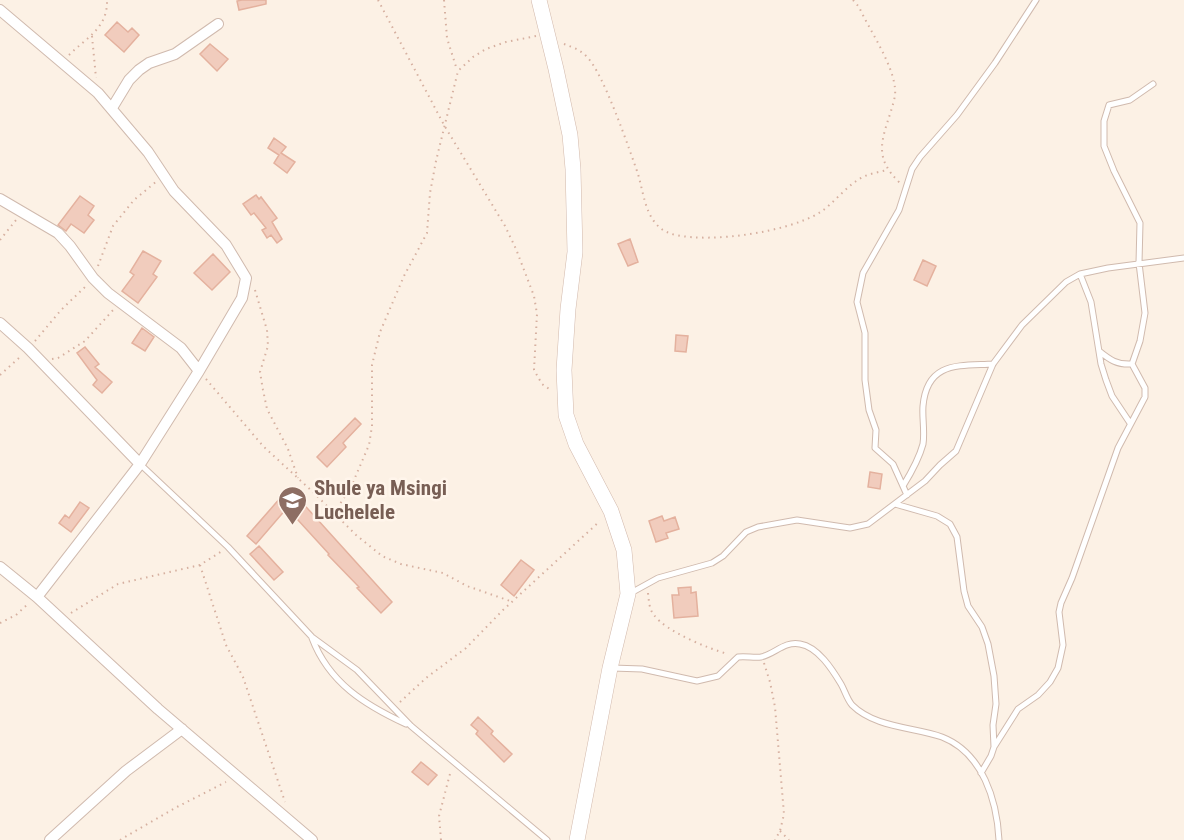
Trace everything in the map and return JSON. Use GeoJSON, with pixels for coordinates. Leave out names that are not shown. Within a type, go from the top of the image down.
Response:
{"type":"FeatureCollection","features":[{"type":"Feature","properties":{"kind":"main road"},"geometry":{"type":"LineString","coordinates":[[539,0],[570,135],[573,169],[575,252],[564,370],[566,415],[576,444],[611,511],[624,550],[628,594],[610,668],[577,840]]}},
{"type":"Feature","properties":{"kind":"street"},"geometry":{"type":"LineString","coordinates":[[0,10],[62,61],[112,108],[148,152],[174,191],[226,245],[246,278],[242,298],[140,464],[37,597]]}},
{"type":"Feature","properties":{"kind":"street"},"geometry":{"type":"LineString","coordinates":[[112,108],[129,80],[140,70],[149,63],[175,54],[218,24]]}},
{"type":"Feature","properties":{"kind":"street"},"geometry":{"type":"LineString","coordinates":[[0,199],[58,233],[93,278],[119,301],[182,348],[199,371]]}},
{"type":"Feature","properties":{"kind":"street"},"geometry":{"type":"LineString","coordinates":[[0,323],[41,361],[140,464]]}},
{"type":"Feature","properties":{"kind":"street"},"geometry":{"type":"LineString","coordinates":[[0,567],[37,597],[182,729],[312,840]]}},
{"type":"Feature","properties":{"kind":"street"},"geometry":{"type":"LineString","coordinates":[[50,840],[126,771],[182,729]]}},
{"type":"Feature","properties":{"kind":"lane"},"geometry":{"type":"LineString","coordinates":[[907,495],[893,464],[875,448],[876,430],[869,410],[864,380],[866,333],[857,302],[863,273],[899,210],[912,169],[920,156],[957,115],[995,63],[1036,0]]}},
{"type":"Feature","properties":{"kind":"lane"},"geometry":{"type":"LineString","coordinates":[[981,773],[994,747],[1018,710],[1038,695],[1050,682],[1058,668],[1063,645],[1059,612],[1061,603],[1118,448],[1145,397],[1145,388],[1132,364],[1145,314],[1139,263],[1140,223],[1104,146],[1104,121],[1105,110],[1109,105],[1130,100],[1153,84]]}},
{"type":"Feature","properties":{"kind":"lane"},"geometry":{"type":"LineString","coordinates":[[628,594],[658,578],[712,562],[723,556],[746,532],[758,527],[797,520],[850,528],[868,524],[907,495],[956,451],[962,442],[993,364],[1022,326],[1066,282],[1080,274],[1139,263],[1184,258]]}},
{"type":"Feature","properties":{"kind":"lane"},"geometry":{"type":"LineString","coordinates":[[1080,274],[1091,302],[1099,350],[1112,396],[1130,423]]}},
{"type":"Feature","properties":{"kind":"lane"},"geometry":{"type":"LineString","coordinates":[[1099,350],[1111,361],[1119,364],[1132,364]]}},
{"type":"Feature","properties":{"kind":"lane"},"geometry":{"type":"LineString","coordinates":[[903,486],[918,459],[923,442],[923,408],[925,393],[931,381],[938,374],[959,364],[993,364]]}},
{"type":"Feature","properties":{"kind":"lane"},"geometry":{"type":"LineString","coordinates":[[140,464],[228,547],[312,637],[357,670],[392,709],[547,840]]}},
{"type":"Feature","properties":{"kind":"lane"},"geometry":{"type":"LineString","coordinates":[[895,504],[937,516],[950,524],[957,537],[968,606],[982,627],[992,666],[996,704],[993,725],[994,747]]}},
{"type":"Feature","properties":{"kind":"lane"},"geometry":{"type":"LineString","coordinates":[[312,637],[319,657],[337,679],[378,711],[411,726]]}},
{"type":"Feature","properties":{"kind":"lane"},"geometry":{"type":"LineString","coordinates":[[610,668],[642,669],[697,681],[718,676],[738,657],[761,657],[787,644],[798,643],[810,647],[819,654],[842,686],[852,705],[867,715],[886,723],[942,737],[965,751],[981,773],[993,797],[999,840]]}},
{"type":"Feature","properties":{"kind":"path"},"geometry":{"type":"LineString","coordinates":[[62,61],[92,36],[104,18],[107,0]]}},
{"type":"Feature","properties":{"kind":"path"},"geometry":{"type":"LineString","coordinates":[[378,0],[444,125],[504,226],[534,296],[537,314],[533,362],[536,376],[542,384],[564,397]]}},
{"type":"Feature","properties":{"kind":"path"},"geometry":{"type":"LineString","coordinates":[[444,0],[447,38],[458,71]]}},
{"type":"Feature","properties":{"kind":"path"},"geometry":{"type":"LineString","coordinates":[[853,0],[859,7],[886,59],[895,87],[894,100],[882,138],[882,156],[887,170],[907,189]]}},
{"type":"Feature","properties":{"kind":"path"},"geometry":{"type":"LineString","coordinates":[[92,36],[98,93]]}},
{"type":"Feature","properties":{"kind":"path"},"geometry":{"type":"LineString","coordinates":[[334,513],[351,487],[369,445],[372,426],[372,365],[380,332],[404,276],[427,233],[430,193],[458,71],[473,57],[486,49],[506,42],[549,39],[575,47],[589,58],[618,120],[638,176],[644,203],[652,219],[660,228],[675,236],[712,238],[784,228],[821,212],[849,187],[865,177],[887,170]]}},
{"type":"Feature","properties":{"kind":"path"},"geometry":{"type":"LineString","coordinates":[[0,375],[10,368],[61,310],[93,278],[113,226],[134,200],[163,176]]}},
{"type":"Feature","properties":{"kind":"path"},"geometry":{"type":"LineString","coordinates":[[0,240],[22,213]]}},
{"type":"Feature","properties":{"kind":"path"},"geometry":{"type":"LineString","coordinates":[[246,278],[257,293],[267,330],[268,346],[260,372],[267,409],[288,448],[298,480]]}},
{"type":"Feature","properties":{"kind":"path"},"geometry":{"type":"LineString","coordinates":[[41,361],[58,358],[85,341],[119,301]]}},
{"type":"Feature","properties":{"kind":"path"},"geometry":{"type":"LineString","coordinates":[[199,371],[263,446],[356,535],[382,556],[401,564],[443,573],[467,586],[513,602]]}},
{"type":"Feature","properties":{"kind":"path"},"geometry":{"type":"LineString","coordinates":[[392,709],[426,678],[466,648],[611,511]]}},
{"type":"Feature","properties":{"kind":"path"},"geometry":{"type":"LineString","coordinates":[[61,619],[118,584],[200,565],[228,547]]}},
{"type":"Feature","properties":{"kind":"path"},"geometry":{"type":"LineString","coordinates":[[200,565],[226,645],[243,677],[285,802]]}},
{"type":"Feature","properties":{"kind":"path"},"geometry":{"type":"LineString","coordinates":[[646,584],[650,608],[656,618],[706,647],[738,657]]}},
{"type":"Feature","properties":{"kind":"path"},"geometry":{"type":"LineString","coordinates":[[0,623],[16,615],[37,597]]}},
{"type":"Feature","properties":{"kind":"path"},"geometry":{"type":"LineString","coordinates":[[761,657],[770,682],[778,736],[784,814],[775,840]]}},
{"type":"Feature","properties":{"kind":"path"},"geometry":{"type":"LineString","coordinates":[[441,840],[439,816],[454,761]]}},
{"type":"Feature","properties":{"kind":"path"},"geometry":{"type":"LineString","coordinates":[[120,840],[175,808],[237,777]]}},
{"type":"Feature","properties":{"kind":"path"},"geometry":{"type":"LineString","coordinates":[[780,831],[789,840]]}},
{"type":"Feature","properties":{"kind":"building"},"geometry":{"type":"Polygon","coordinates":[[[266,0],[266,4],[239,10],[237,1],[266,0]]]}},
{"type":"Feature","properties":{"kind":"building"},"geometry":{"type":"Polygon","coordinates":[[[117,22],[128,32],[132,28],[139,35],[124,52],[105,35],[117,22]]]}},
{"type":"Feature","properties":{"kind":"building"},"geometry":{"type":"Polygon","coordinates":[[[210,44],[228,59],[217,71],[200,54],[210,44]]]}},
{"type":"Feature","properties":{"kind":"building"},"geometry":{"type":"Polygon","coordinates":[[[274,138],[286,147],[281,153],[295,162],[287,173],[274,163],[279,155],[268,148],[274,138]]]}},
{"type":"Feature","properties":{"kind":"building"},"geometry":{"type":"Polygon","coordinates":[[[256,195],[259,199],[261,197],[277,218],[272,222],[282,239],[277,243],[271,235],[267,238],[262,230],[266,228],[254,213],[251,215],[243,204],[256,195]]]}},
{"type":"Feature","properties":{"kind":"building"},"geometry":{"type":"Polygon","coordinates":[[[80,196],[94,206],[88,215],[94,220],[84,233],[71,224],[66,231],[58,225],[80,196]]]}},
{"type":"Feature","properties":{"kind":"building"},"geometry":{"type":"Polygon","coordinates":[[[630,239],[638,262],[628,266],[618,244],[630,239]]]}},
{"type":"Feature","properties":{"kind":"building"},"geometry":{"type":"Polygon","coordinates":[[[143,251],[161,261],[153,274],[157,277],[138,303],[122,291],[134,275],[130,272],[143,251]]]}},
{"type":"Feature","properties":{"kind":"building"},"geometry":{"type":"Polygon","coordinates":[[[213,254],[230,272],[212,290],[194,273],[213,254]]]}},
{"type":"Feature","properties":{"kind":"building"},"geometry":{"type":"Polygon","coordinates":[[[923,260],[936,266],[927,286],[914,280],[923,260]]]}},
{"type":"Feature","properties":{"kind":"building"},"geometry":{"type":"Polygon","coordinates":[[[142,328],[154,337],[145,351],[132,343],[142,328]]]}},
{"type":"Feature","properties":{"kind":"building"},"geometry":{"type":"Polygon","coordinates":[[[676,335],[688,336],[686,352],[675,351],[676,335]]]}},
{"type":"Feature","properties":{"kind":"building"},"geometry":{"type":"Polygon","coordinates":[[[85,347],[99,364],[95,367],[112,382],[102,393],[93,385],[97,380],[77,353],[85,347]]]}},
{"type":"Feature","properties":{"kind":"building"},"geometry":{"type":"Polygon","coordinates":[[[355,418],[361,424],[343,443],[346,447],[327,467],[317,457],[355,418]]]}},
{"type":"Feature","properties":{"kind":"building"},"geometry":{"type":"Polygon","coordinates":[[[870,472],[882,474],[880,489],[868,487],[870,472]]]}},
{"type":"Feature","properties":{"kind":"building"},"geometry":{"type":"Polygon","coordinates":[[[289,488],[392,602],[381,613],[287,508],[256,544],[247,536],[289,488]]]}},
{"type":"Feature","properties":{"kind":"building"},"geometry":{"type":"Polygon","coordinates":[[[80,502],[89,508],[71,532],[59,523],[65,515],[69,518],[80,502]]]}},
{"type":"Feature","properties":{"kind":"building"},"geometry":{"type":"Polygon","coordinates":[[[662,516],[664,521],[675,517],[679,529],[666,533],[668,538],[656,542],[649,521],[662,516]]]}},
{"type":"Feature","properties":{"kind":"building"},"geometry":{"type":"Polygon","coordinates":[[[259,546],[283,572],[274,580],[250,554],[259,546]]]}},
{"type":"Feature","properties":{"kind":"building"},"geometry":{"type":"Polygon","coordinates":[[[521,560],[534,570],[514,596],[501,585],[521,560]]]}},
{"type":"Feature","properties":{"kind":"building"},"geometry":{"type":"Polygon","coordinates":[[[691,587],[691,593],[696,592],[698,616],[674,618],[672,595],[679,595],[678,588],[691,587]]]}},
{"type":"Feature","properties":{"kind":"building"},"geometry":{"type":"Polygon","coordinates":[[[478,717],[493,731],[491,734],[512,754],[504,762],[476,734],[478,731],[471,725],[478,717]]]}},
{"type":"Feature","properties":{"kind":"building"},"geometry":{"type":"Polygon","coordinates":[[[421,762],[437,775],[428,785],[412,772],[421,762]]]}},
{"type":"Feature","properties":{"kind":"place","name":"Shule ya Msingi Luchelele"},"geometry":{"type":"Point","coordinates":[293,526]}}]}
